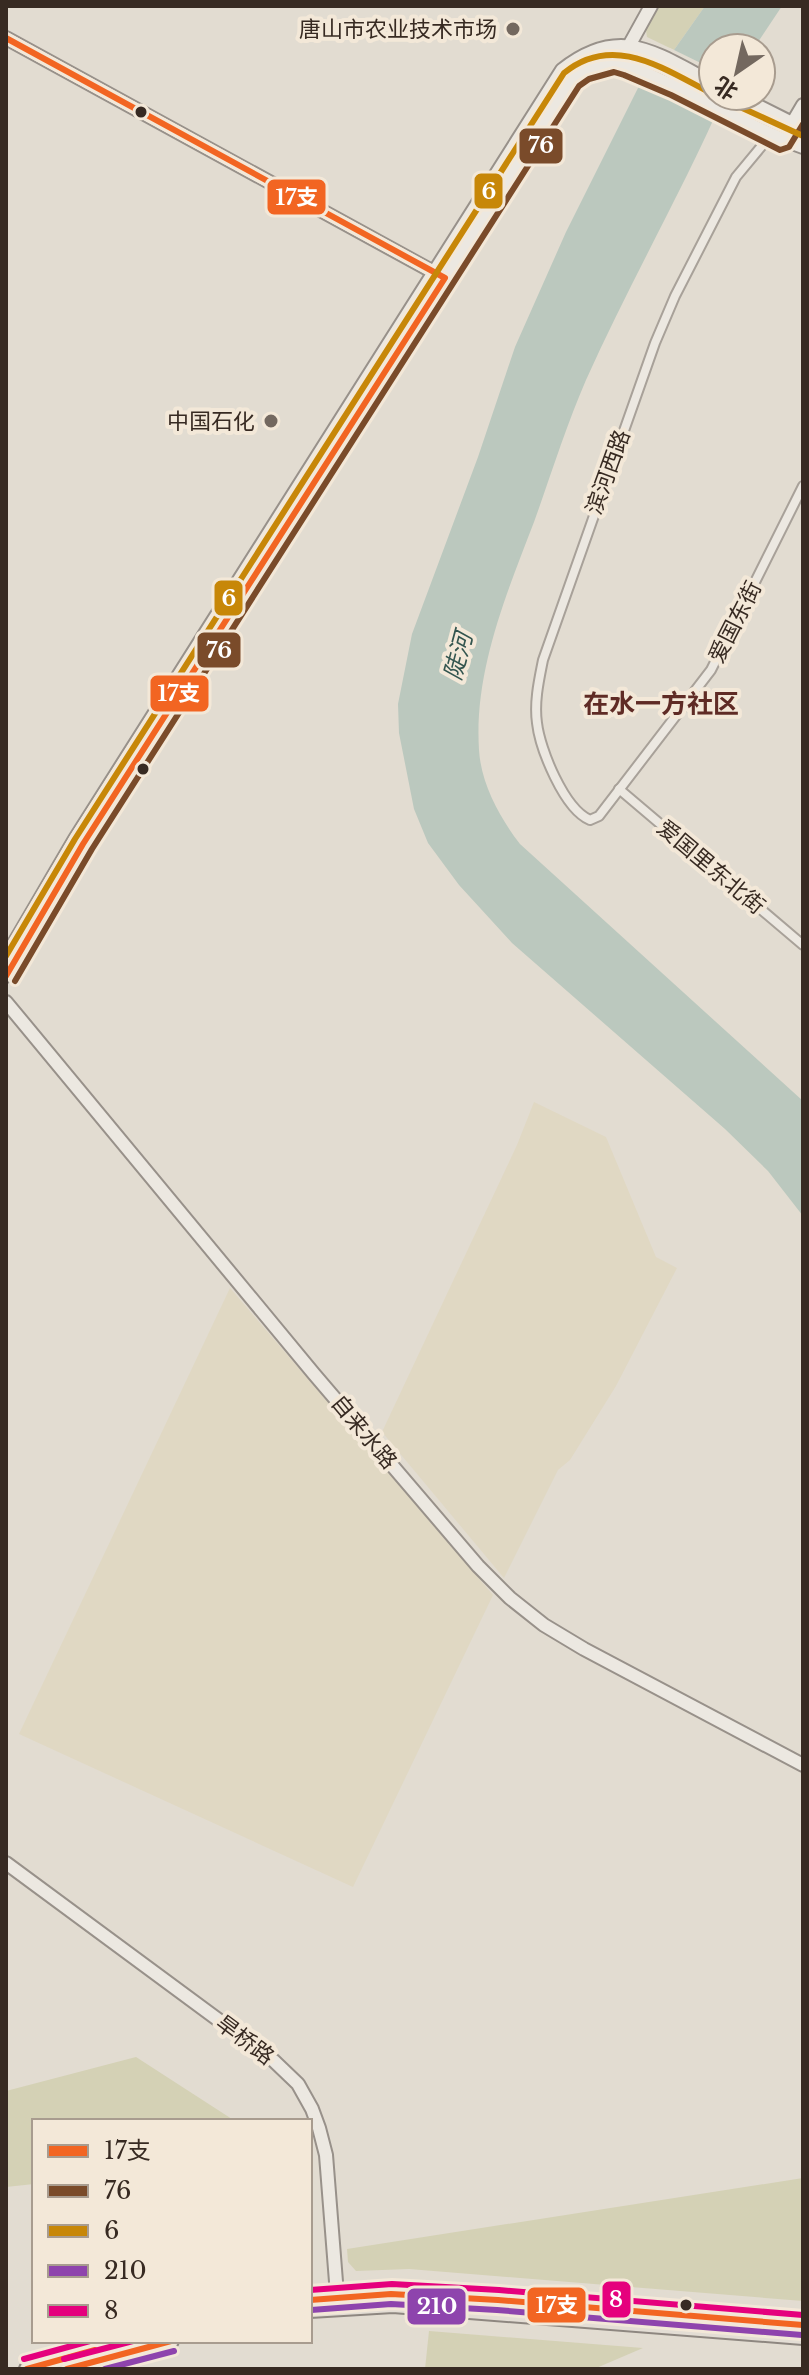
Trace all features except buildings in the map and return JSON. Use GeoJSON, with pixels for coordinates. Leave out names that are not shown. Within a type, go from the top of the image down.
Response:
{"type":"FeatureCollection","features":[{"type":"Feature","properties":{"kind":"main road"},"geometry":{"type":"LineString","coordinates":[[630,44],[651,6]]}},
{"type":"Feature","properties":{"kind":"main road"},"geometry":{"type":"LineString","coordinates":[[6,38],[440,275]]}},
{"type":"Feature","properties":{"kind":"main road"},"geometry":{"type":"LineString","coordinates":[[6,976],[83,844],[440,275],[562,70],[580,55],[610,45],[630,44],[697,75]]}},
{"type":"Feature","properties":{"kind":"main road"},"geometry":{"type":"LineString","coordinates":[[6,957],[75,839],[440,275],[572,79],[585,70],[614,62],[675,86],[776,138],[803,147]]}},
{"type":"Feature","properties":{"kind":"main road"},"geometry":{"type":"LineString","coordinates":[[776,138],[792,123],[803,105]]}},
{"type":"Feature","properties":{"kind":"main road"},"geometry":{"type":"LineString","coordinates":[[769,112],[792,123],[803,134]]}},
{"type":"Feature","properties":{"kind":"main road","name":"自来水路"},"geometry":{"type":"LineString","coordinates":[[6,1002],[314,1374],[478,1566],[510,1598],[544,1625],[584,1649],[803,1765]]}},
{"type":"Feature","properties":{"kind":"main road","name":"旱桥路"},"geometry":{"type":"LineString","coordinates":[[6,1863],[274,2061],[298,2084],[312,2109],[326,2155],[338,2301]]}},
{"type":"Feature","properties":{"kind":"main road"},"geometry":{"type":"LineString","coordinates":[[312,2309],[338,2301],[391,2294],[803,2325]]}},
{"type":"Feature","properties":{"kind":"main road"},"geometry":{"type":"LineString","coordinates":[[312,2300],[468,2309],[803,2337]]}},
{"type":"Feature","properties":{"kind":"main road"},"geometry":{"type":"LineString","coordinates":[[27,2369],[122,2343]]}},
{"type":"Feature","properties":{"kind":"main road"},"geometry":{"type":"LineString","coordinates":[[67,2369],[164,2343]]}},
{"type":"Feature","properties":{"kind":"street","name":"滨河西路"},"geometry":{"type":"LineString","coordinates":[[590,820],[581,816],[559,784],[544,753],[536,722],[543,660],[649,357],[670,307],[736,177],[776,138]]}},
{"type":"Feature","properties":{"kind":"street","name":"爱国东街"},"geometry":{"type":"LineString","coordinates":[[590,820],[599,816],[711,670],[803,486]]}},
{"type":"Feature","properties":{"kind":"street","name":"爱国里东北街"},"geometry":{"type":"LineString","coordinates":[[619,789],[803,945]]}},
{"type":"Feature","properties":{"kind":"shaded area"},"geometry":{"type":"Polygon","coordinates":[[[659,6],[705,6],[674,50],[647,37],[646,30],[659,6]]]}},
{"type":"Feature","properties":{"kind":"shaded area"},"geometry":{"type":"Polygon","coordinates":[[[534,1102],[606,1137],[656,1257],[677,1268],[616,1386],[570,1460],[558,1470],[504,1578],[382,1432],[517,1145],[534,1102]]]}},
{"type":"Feature","properties":{"kind":"shaded area"},"geometry":{"type":"Polygon","coordinates":[[[230,1288],[493,1595],[353,1887],[19,1734],[230,1288]]]}},
{"type":"Feature","properties":{"kind":"shaded area"},"geometry":{"type":"Polygon","coordinates":[[[136,2057],[232,2119],[32,2119],[32,2184],[6,2187],[6,2091],[136,2057]]]}},
{"type":"Feature","properties":{"kind":"shaded area"},"geometry":{"type":"Polygon","coordinates":[[[803,2178],[803,2301],[409,2269],[356,2271],[348,2262],[347,2249],[803,2178]]]}},
{"type":"Feature","properties":{"kind":"shaded area"},"geometry":{"type":"Polygon","coordinates":[[[429,2331],[643,2348],[594,2369],[425,2369],[429,2331]]]}},
{"type":"Feature","properties":{"kind":"water","name":"陡河"},"geometry":{"type":"Polygon","coordinates":[[[705,6],[782,6],[765,32],[697,32],[697,112],[717,112],[603,344],[572,415],[494,634],[482,691],[479,750],[483,775],[493,800],[520,844],[803,1101],[803,1216],[768,1171],[725,1129],[512,943],[459,885],[428,843],[414,809],[399,733],[398,704],[412,634],[515,347],[566,232],[638,88],[674,50],[705,6]]]}},
{"type":"Feature","properties":{"kind":"pier"},"geometry":{"type":"Polygon","coordinates":[[[670,48],[697,61],[697,111],[639,82],[670,48]]]}},
{"type":"Feature","properties":{"kind":"pier"},"geometry":{"type":"Polygon","coordinates":[[[700,112],[722,112],[718,121],[700,112]]]}},
{"type":"Feature","properties":{"kind":"transit line","name":"17支"},"geometry":{"type":"LineString","coordinates":[[6,38],[445,278],[83,844],[6,976]]}},
{"type":"Feature","properties":{"kind":"transit line","name":"6"},"geometry":{"type":"LineString","coordinates":[[6,956],[75,839],[564,73],[583,61],[620,55],[658,66],[697,86]]}},
{"type":"Feature","properties":{"kind":"transit line","name":"76"},"geometry":{"type":"LineString","coordinates":[[15,981],[92,849],[579,86],[589,79],[614,72],[624,75],[780,150],[789,147],[803,124]]}},
{"type":"Feature","properties":{"kind":"transit line","name":"6"},"geometry":{"type":"LineString","coordinates":[[751,112],[803,136]]}},
{"type":"Feature","properties":{"kind":"transit line","name":"8"},"geometry":{"type":"LineString","coordinates":[[312,2290],[392,2284],[803,2315]]}},
{"type":"Feature","properties":{"kind":"transit line","name":"17支"},"geometry":{"type":"LineString","coordinates":[[312,2300],[391,2294],[803,2325]]}},
{"type":"Feature","properties":{"kind":"transit line","name":"210"},"geometry":{"type":"LineString","coordinates":[[312,2310],[391,2304],[802,2335]]}},
{"type":"Feature","properties":{"kind":"transit line","name":"8"},"geometry":{"type":"LineString","coordinates":[[24,2359],[83,2343]]}},
{"type":"Feature","properties":{"kind":"transit line","name":"8"},"geometry":{"type":"LineString","coordinates":[[64,2359],[125,2343]]}},
{"type":"Feature","properties":{"kind":"transit line","name":"17支"},"geometry":{"type":"LineString","coordinates":[[67,2369],[164,2343]]}},
{"type":"Feature","properties":{"kind":"transit line","name":"17支"},"geometry":{"type":"LineString","coordinates":[[27,2369],[95,2350]]}},
{"type":"Feature","properties":{"kind":"transit line","name":"210"},"geometry":{"type":"LineString","coordinates":[[105,2369],[174,2351]]}},
{"type":"Feature","properties":{"kind":"place","name":"唐山市农业技术市场"},"geometry":{"type":"Point","coordinates":[513,29]}},
{"type":"Feature","properties":{"kind":"place","name":"中国石化"},"geometry":{"type":"Point","coordinates":[271,421]}},
{"type":"Feature","properties":{"kind":"district","name":"在水一方社区"},"geometry":{"type":"Point","coordinates":[661,704]}}]}
